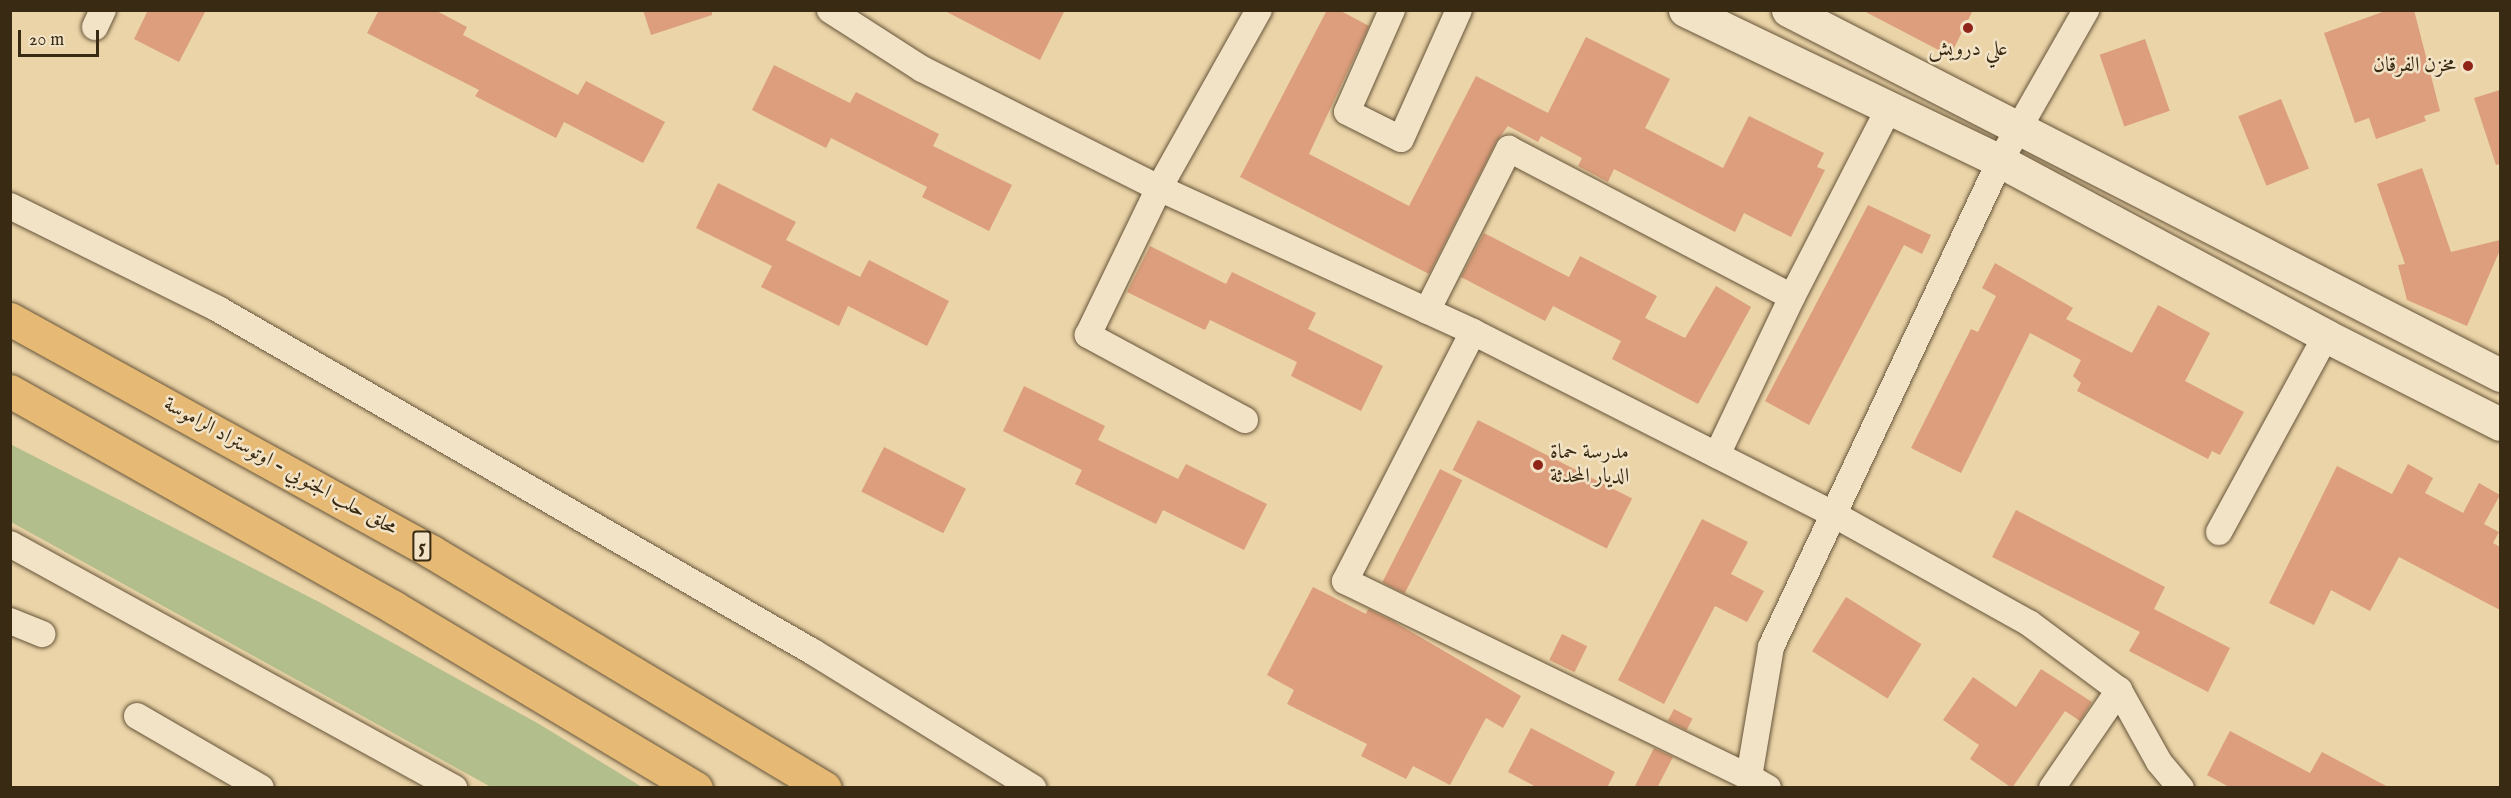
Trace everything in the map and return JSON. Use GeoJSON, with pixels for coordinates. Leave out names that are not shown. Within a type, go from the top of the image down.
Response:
{"type":"FeatureCollection","features":[{"type":"Feature","properties":{"kind":"highway","name":"محلق حلب الجنوبي - اوتوستراد الراموسة"},"geometry":{"type":"LineString","coordinates":[[10,319],[432,552],[825,788]]}},
{"type":"Feature","properties":{"kind":"highway"},"geometry":{"type":"LineString","coordinates":[[10,391],[393,607],[696,788]]}},
{"type":"Feature","properties":{"kind":"main road"},"geometry":{"type":"LineString","coordinates":[[1685,10],[2000,161],[2326,336],[2500,424]]}},
{"type":"Feature","properties":{"kind":"main road"},"geometry":{"type":"LineString","coordinates":[[1788,10],[2022,127],[2500,375]]}},
{"type":"Feature","properties":{"kind":"street"},"geometry":{"type":"LineString","coordinates":[[1245,420],[1088,335],[1159,188],[1259,10]]}},
{"type":"Feature","properties":{"kind":"street"},"geometry":{"type":"LineString","coordinates":[[1392,10],[1347,112],[1401,140],[1459,10]]}},
{"type":"Feature","properties":{"kind":"street"},"geometry":{"type":"LineString","coordinates":[[1473,332],[1345,581],[1759,782],[1771,647],[2000,161],[2022,127],[2086,10]]}},
{"type":"Feature","properties":{"kind":"street"},"geometry":{"type":"LineString","coordinates":[[839,13],[922,69],[1159,188],[1473,332],[1833,514],[2029,623],[2119,690],[2158,762],[2181,788]]}},
{"type":"Feature","properties":{"kind":"street"},"geometry":{"type":"LineString","coordinates":[[1718,455],[1792,297],[1889,108]]}},
{"type":"Feature","properties":{"kind":"street"},"geometry":{"type":"LineString","coordinates":[[1427,311],[1509,149],[1792,297]]}},
{"type":"Feature","properties":{"kind":"street"},"geometry":{"type":"LineString","coordinates":[[10,206],[218,309],[803,646],[1033,788]]}},
{"type":"Feature","properties":{"kind":"street"},"geometry":{"type":"LineString","coordinates":[[2219,532],[2326,336]]}},
{"type":"Feature","properties":{"kind":"street"},"geometry":{"type":"LineString","coordinates":[[10,544],[454,788]]}},
{"type":"Feature","properties":{"kind":"street"},"geometry":{"type":"LineString","coordinates":[[10,621],[42,634]]}},
{"type":"Feature","properties":{"kind":"street"},"geometry":{"type":"LineString","coordinates":[[2052,788],[2119,690]]}},
{"type":"Feature","properties":{"kind":"street"},"geometry":{"type":"LineString","coordinates":[[137,716],[261,788]]}},
{"type":"Feature","properties":{"kind":"green space"},"geometry":{"type":"Polygon","coordinates":[[[10,444],[321,603],[539,724],[642,787],[491,787],[11,522],[10,444]]]}},
{"type":"Feature","properties":{"kind":"building"},"geometry":{"type":"Polygon","coordinates":[[[148,10],[206,10],[179,62],[134,39],[148,10]]]}},
{"type":"Feature","properties":{"kind":"building"},"geometry":{"type":"Polygon","coordinates":[[[379,10],[435,10],[467,27],[463,35],[578,95],[586,81],[665,122],[643,163],[564,122],[556,138],[475,96],[479,90],[367,33],[379,10]]]}},
{"type":"Feature","properties":{"kind":"building"},"geometry":{"type":"Polygon","coordinates":[[[643,10],[712,10],[712,15],[651,35],[643,10]]]}},
{"type":"Feature","properties":{"kind":"building"},"geometry":{"type":"Polygon","coordinates":[[[943,10],[1065,10],[1040,60],[943,10]]]}},
{"type":"Feature","properties":{"kind":"building"},"geometry":{"type":"Polygon","coordinates":[[[1327,10],[1339,10],[1369,26],[1309,154],[1409,206],[1476,76],[1548,113],[1586,37],[1670,79],[1645,128],[1723,168],[1749,116],[1824,153],[1817,167],[1825,170],[1791,237],[1744,213],[1735,232],[1614,169],[1608,182],[1578,166],[1582,158],[1541,136],[1538,142],[1508,126],[1496,142],[1429,274],[1240,177],[1327,10]]]}},
{"type":"Feature","properties":{"kind":"building"},"geometry":{"type":"Polygon","coordinates":[[[1862,10],[1973,10],[1950,56],[1862,10]]]}},
{"type":"Feature","properties":{"kind":"building"},"geometry":{"type":"Polygon","coordinates":[[[2388,10],[2414,10],[2440,111],[2424,116],[2426,121],[2376,139],[2369,118],[2355,123],[2324,33],[2388,10]]]}},
{"type":"Feature","properties":{"kind":"building"},"geometry":{"type":"Polygon","coordinates":[[[2145,39],[2170,111],[2124,126],[2100,55],[2145,39]]]}},
{"type":"Feature","properties":{"kind":"building"},"geometry":{"type":"Polygon","coordinates":[[[774,65],[850,103],[856,92],[939,134],[933,146],[1012,185],[989,231],[922,197],[927,187],[831,138],[826,148],[752,110],[774,65]]]}},
{"type":"Feature","properties":{"kind":"building"},"geometry":{"type":"Polygon","coordinates":[[[2500,90],[2500,164],[2496,165],[2474,98],[2500,90]]]}},
{"type":"Feature","properties":{"kind":"building"},"geometry":{"type":"Polygon","coordinates":[[[2281,99],[2309,169],[2266,186],[2238,116],[2281,99]]]}},
{"type":"Feature","properties":{"kind":"building"},"geometry":{"type":"Polygon","coordinates":[[[2422,168],[2451,252],[2500,240],[2500,250],[2467,326],[2407,300],[2398,265],[2405,264],[2377,184],[2422,168]]]}},
{"type":"Feature","properties":{"kind":"building"},"geometry":{"type":"Polygon","coordinates":[[[718,183],[796,222],[786,240],[860,277],[869,260],[949,301],[927,346],[848,306],[839,326],[761,287],[772,266],[696,228],[718,183]]]}},
{"type":"Feature","properties":{"kind":"building"},"geometry":{"type":"Polygon","coordinates":[[[1868,205],[1931,235],[1922,254],[1904,245],[1809,425],[1765,401],[1868,205]]]}},
{"type":"Feature","properties":{"kind":"building"},"geometry":{"type":"Polygon","coordinates":[[[1484,233],[1569,277],[1580,256],[1657,296],[1645,318],[1685,338],[1716,286],[1751,307],[1698,404],[1612,359],[1621,341],[1553,306],[1545,321],[1461,277],[1484,233]]]}},
{"type":"Feature","properties":{"kind":"building"},"geometry":{"type":"Polygon","coordinates":[[[1150,246],[1226,284],[1232,272],[1316,313],[1308,329],[1383,366],[1361,411],[1291,376],[1297,362],[1210,320],[1205,330],[1127,292],[1150,246]]]}},
{"type":"Feature","properties":{"kind":"building"},"geometry":{"type":"Polygon","coordinates":[[[1995,263],[2073,308],[2066,319],[2132,353],[2158,305],[2210,333],[2185,381],[2244,412],[2220,455],[2212,451],[2208,459],[2077,391],[2081,383],[2073,376],[2081,360],[2030,333],[1961,473],[1911,448],[1971,329],[1978,332],[1996,296],[1982,288],[1995,263]]]}},
{"type":"Feature","properties":{"kind":"building"},"geometry":{"type":"Polygon","coordinates":[[[1024,386],[1105,426],[1098,440],[1178,479],[1186,464],[1267,504],[1244,550],[1163,510],[1156,524],[1075,484],[1082,470],[1003,431],[1024,386]]]}},
{"type":"Feature","properties":{"kind":"building"},"geometry":{"type":"Polygon","coordinates":[[[1478,420],[1632,499],[1607,548],[1453,470],[1478,420]]]}},
{"type":"Feature","properties":{"kind":"building"},"geometry":{"type":"Polygon","coordinates":[[[884,447],[966,489],[943,533],[861,492],[884,447]]]}},
{"type":"Feature","properties":{"kind":"building"},"geometry":{"type":"Polygon","coordinates":[[[2408,464],[2433,478],[2425,493],[2463,513],[2479,483],[2500,495],[2484,524],[2499,532],[2493,543],[2500,547],[2500,610],[2399,557],[2370,611],[2331,590],[2314,625],[2269,603],[2337,466],[2392,494],[2408,464]]]}},
{"type":"Feature","properties":{"kind":"building"},"geometry":{"type":"Polygon","coordinates":[[[1440,469],[1462,480],[1405,594],[1382,582],[1440,469]]]}},
{"type":"Feature","properties":{"kind":"building"},"geometry":{"type":"Polygon","coordinates":[[[2016,510],[2165,587],[2154,609],[2230,648],[2208,692],[2129,651],[2140,632],[1992,557],[2016,510]]]}},
{"type":"Feature","properties":{"kind":"building"},"geometry":{"type":"Polygon","coordinates":[[[1702,519],[1748,542],[1731,574],[1764,591],[1747,622],[1715,606],[1664,704],[1618,680],[1702,519]]]}},
{"type":"Feature","properties":{"kind":"building"},"geometry":{"type":"Polygon","coordinates":[[[1313,587],[1366,614],[1368,609],[1391,620],[1521,696],[1503,728],[1486,718],[1450,785],[1413,766],[1406,779],[1361,756],[1367,744],[1287,704],[1294,690],[1267,675],[1313,587]]]}},
{"type":"Feature","properties":{"kind":"building"},"geometry":{"type":"Polygon","coordinates":[[[1846,597],[1921,644],[1888,698],[1812,651],[1846,597]]]}},
{"type":"Feature","properties":{"kind":"building"},"geometry":{"type":"Polygon","coordinates":[[[1562,634],[1587,646],[1574,672],[1549,660],[1562,634]]]}},
{"type":"Feature","properties":{"kind":"building"},"geometry":{"type":"Polygon","coordinates":[[[2041,669],[2092,702],[2080,721],[2065,711],[2012,788],[1970,759],[1979,745],[1943,720],[1973,677],[2016,707],[2041,669]]]}},
{"type":"Feature","properties":{"kind":"building"},"geometry":{"type":"Polygon","coordinates":[[[1674,709],[1693,719],[1686,730],[1668,720],[1674,709]]]}},
{"type":"Feature","properties":{"kind":"building"},"geometry":{"type":"Polygon","coordinates":[[[1531,728],[1615,772],[1607,788],[1538,788],[1508,772],[1531,728]]]}},
{"type":"Feature","properties":{"kind":"building"},"geometry":{"type":"Polygon","coordinates":[[[2230,731],[2310,773],[2322,752],[2390,788],[2231,788],[2207,775],[2230,731]]]}},
{"type":"Feature","properties":{"kind":"building"},"geometry":{"type":"Polygon","coordinates":[[[1654,748],[1673,757],[1657,788],[1634,788],[1654,748]]]}},
{"type":"Feature","properties":{"kind":"place","name":"علي درويش"},"geometry":{"type":"Point","coordinates":[1968,28]}},
{"type":"Feature","properties":{"kind":"place","name":"مخزن الفرقان"},"geometry":{"type":"Point","coordinates":[2468,66]}},
{"type":"Feature","properties":{"kind":"place","name":"مدرسة حماة الديار المحدثة"},"geometry":{"type":"Point","coordinates":[1538,465]}}]}
